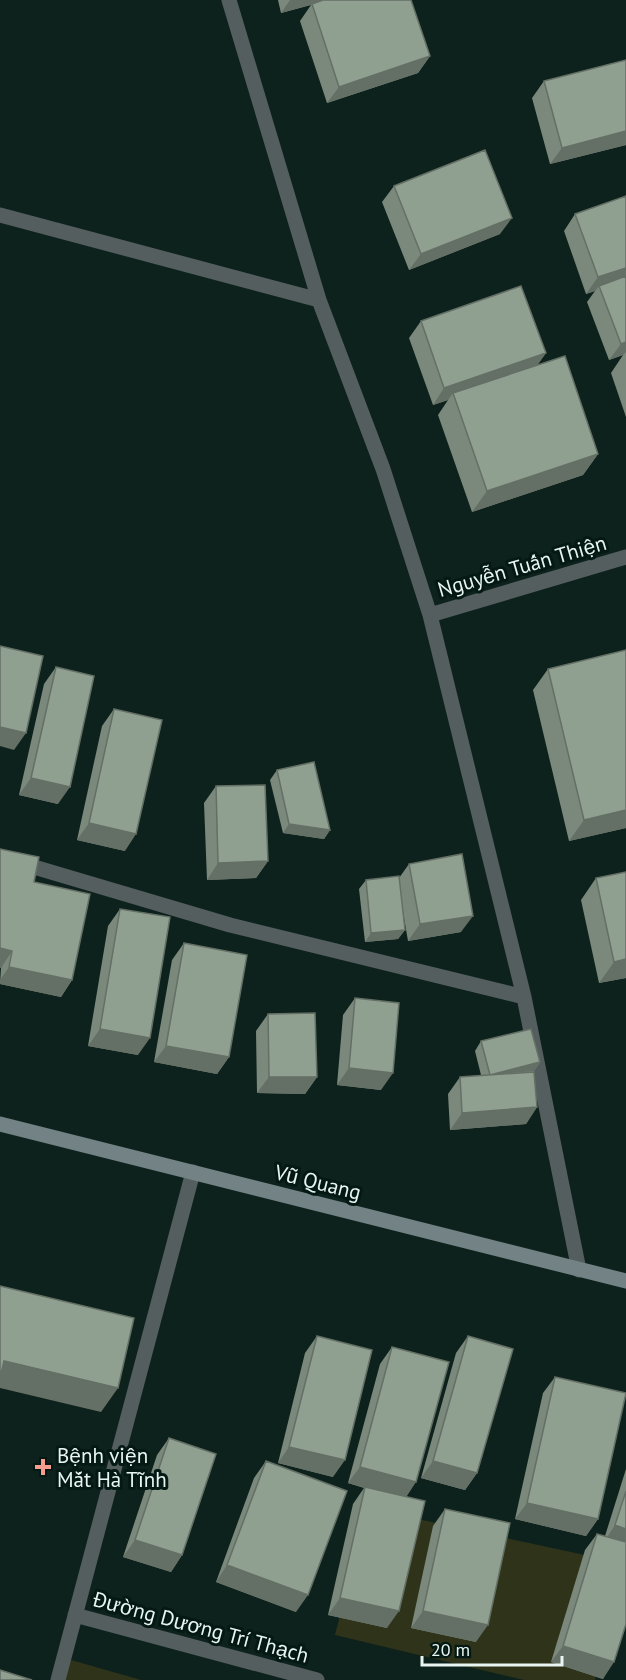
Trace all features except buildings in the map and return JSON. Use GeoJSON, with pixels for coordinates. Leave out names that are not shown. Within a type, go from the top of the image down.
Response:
{"type":"FeatureCollection","features":[{"type":"Feature","properties":{"kind":"main road","name":"Vũ Quang"},"geometry":{"type":"LineString","coordinates":[[0,1124],[626,1281]]}},
{"type":"Feature","properties":{"kind":"street"},"geometry":{"type":"LineString","coordinates":[[229,0],[319,300],[383,469],[430,615],[524,997],[579,1270]]}},
{"type":"Feature","properties":{"kind":"street"},"geometry":{"type":"LineString","coordinates":[[0,215],[319,300]]}},
{"type":"Feature","properties":{"kind":"street","name":"Nguyễn Tuấn Thiện"},"geometry":{"type":"LineString","coordinates":[[430,615],[626,557]]}},
{"type":"Feature","properties":{"kind":"street"},"geometry":{"type":"LineString","coordinates":[[0,857],[230,925],[524,997]]}},
{"type":"Feature","properties":{"kind":"street"},"geometry":{"type":"LineString","coordinates":[[58,1680],[193,1172]]}},
{"type":"Feature","properties":{"kind":"street","name":"Đường Dương Trí Thạch"},"geometry":{"type":"LineString","coordinates":[[75,1615],[317,1680]]}},
{"type":"Feature","properties":{"kind":"green space"},"geometry":{"type":"Polygon","coordinates":[[[367,1508],[622,1563],[595,1680],[524,1680],[335,1635],[367,1508]]]}},
{"type":"Feature","properties":{"kind":"green space"},"geometry":{"type":"Polygon","coordinates":[[[64,1658],[141,1680],[57,1680],[64,1658]]]}},
{"type":"Feature","properties":{"kind":"place","name":"Bệnh viện Mắt Hà Tĩnh"},"geometry":{"type":"Point","coordinates":[43,1467]}}]}
